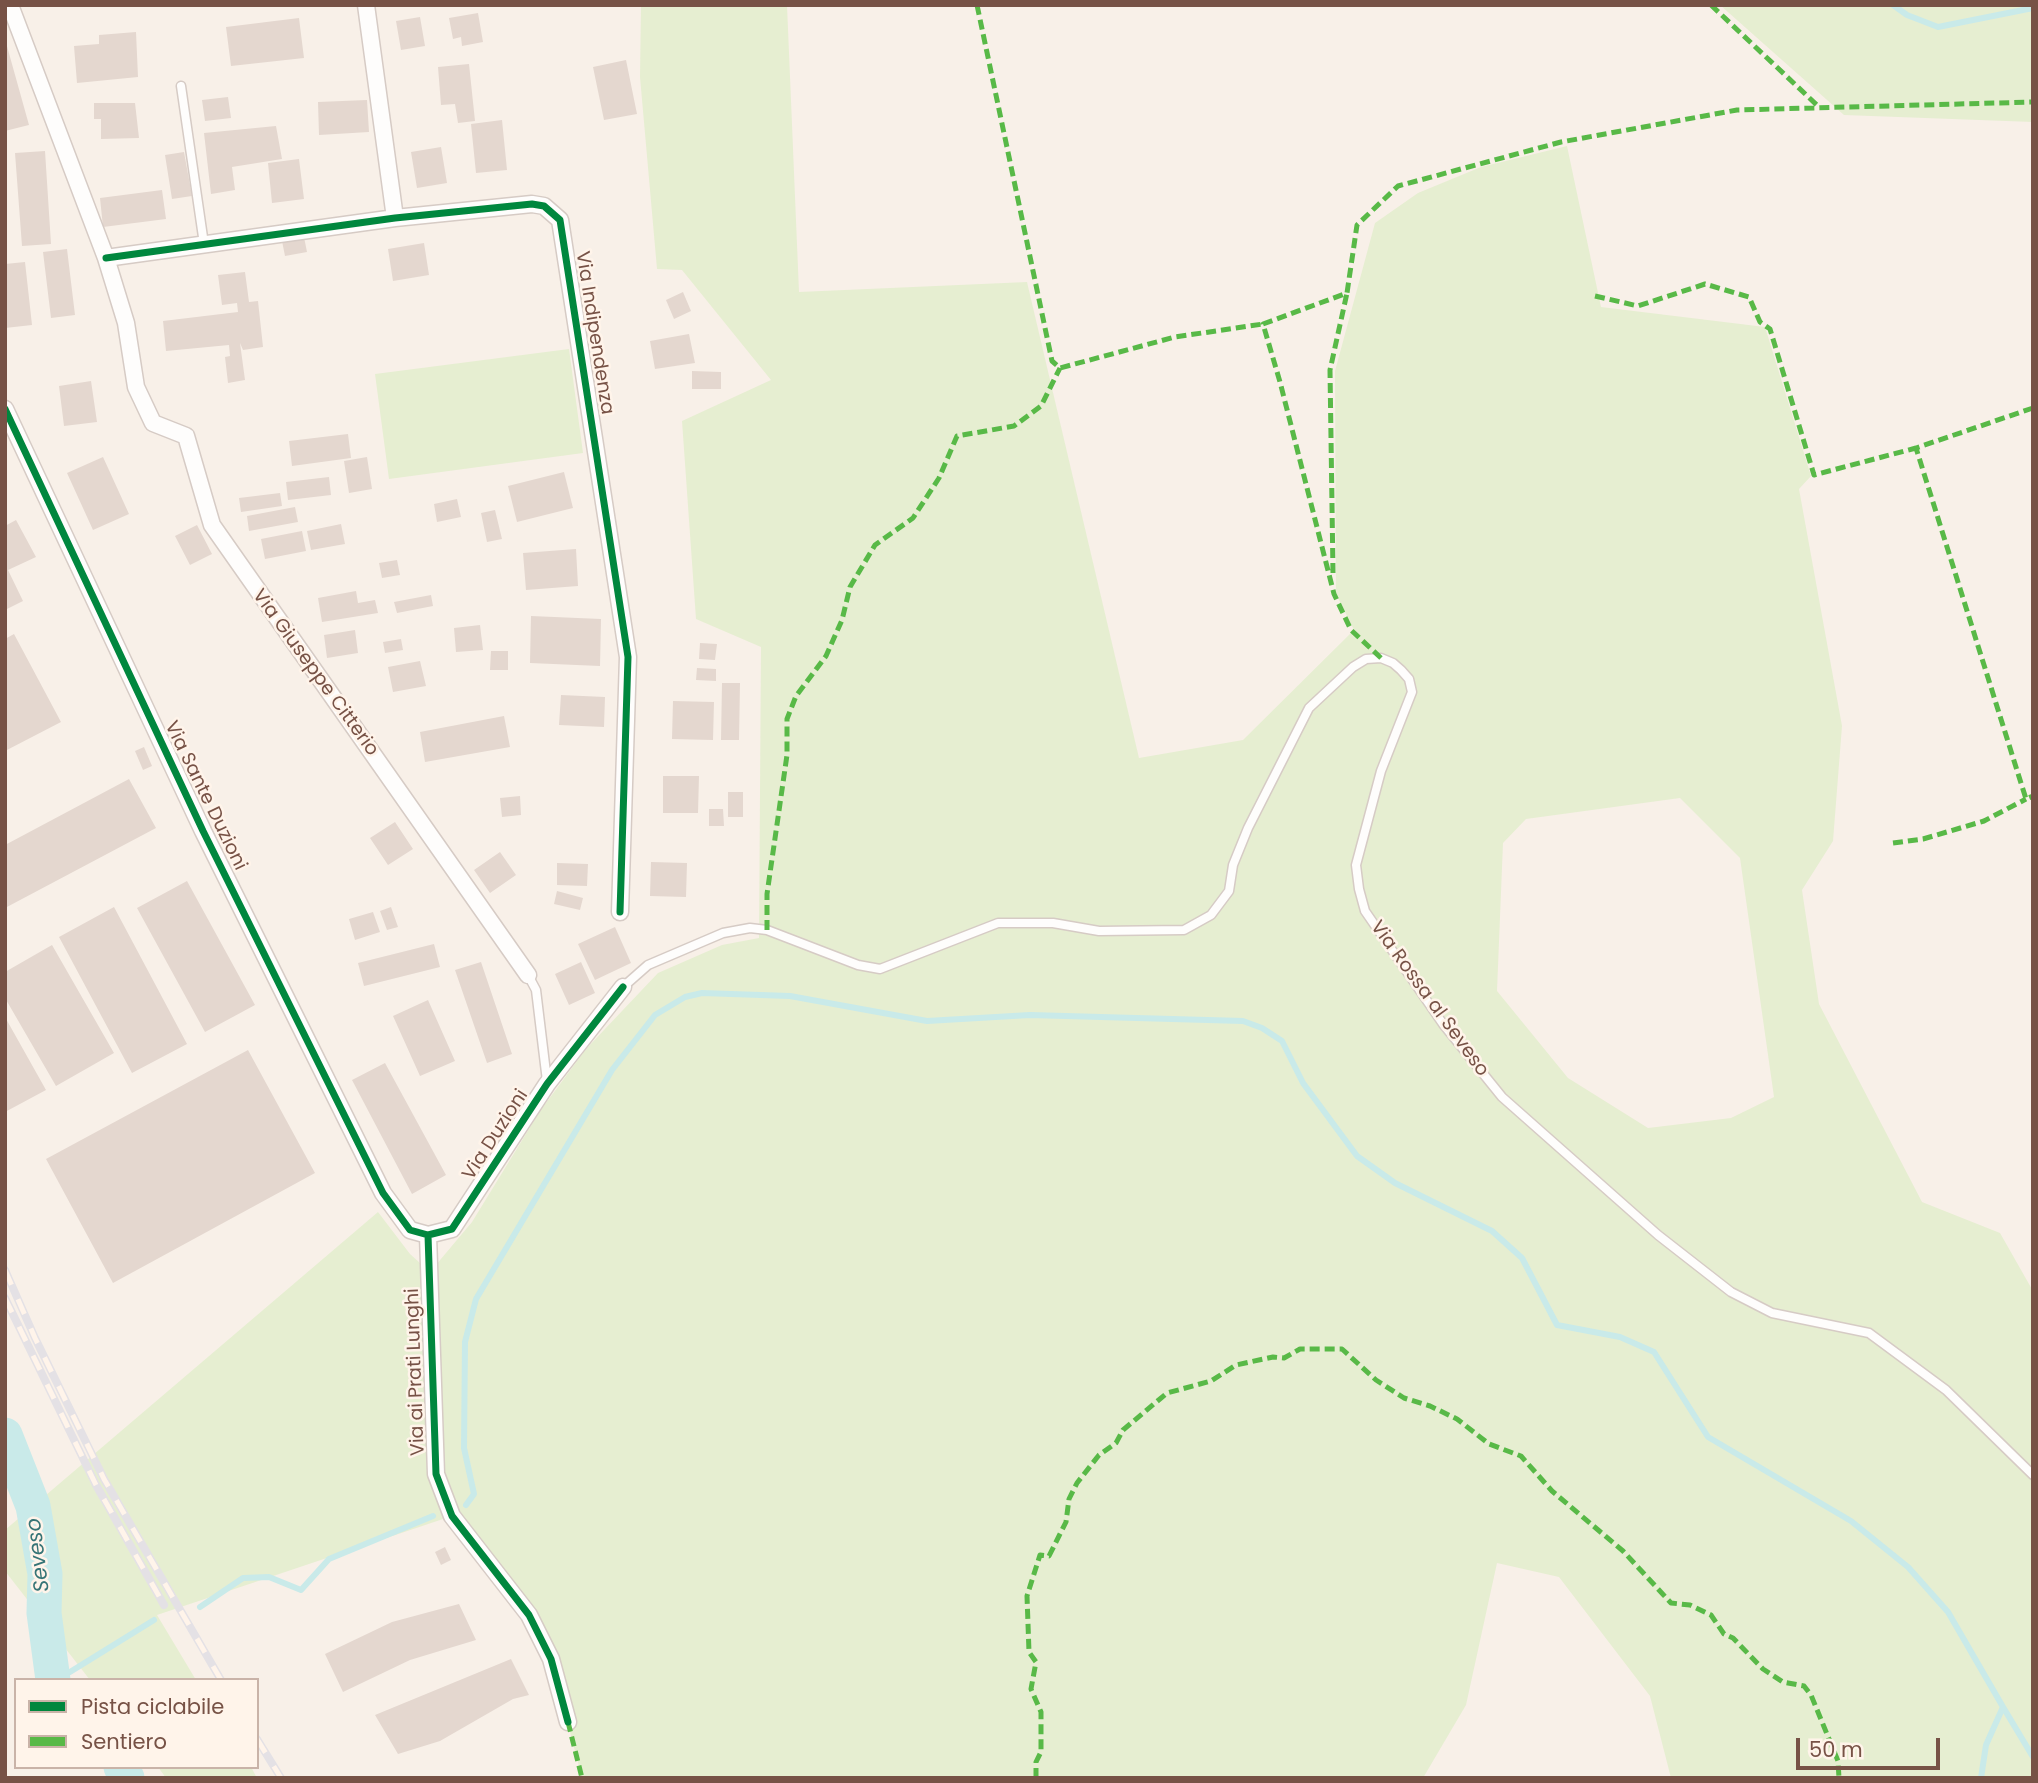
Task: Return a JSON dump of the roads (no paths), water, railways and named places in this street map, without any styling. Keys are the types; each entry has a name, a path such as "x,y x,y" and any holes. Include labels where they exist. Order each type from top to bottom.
{"street":[{"path":"10,5 106,258"},
{"path":"366,5 395,218"},
{"name":"Via Indipendenza","path":"106,258 395,218 532,204 544,206 560,220 628,657 620,912"},
{"name":"Via Giuseppe Citterio","path":"106,258 126,323 136,387 152,423 186,436 212,526 528,975"},
{"name":"Via Sante Duzioni","path":"5,409 203,831 383,1193 410,1230 428,1236"},
{"name":"Via Duzioni","path":"428,1236 452,1228 462,1217 547,1084 623,988"},
{"name":"Via ai Prati Lunghi","path":"428,1236 436,1474 452,1516 529,1615 551,1659 568,1722"}],"lane":[{"path":"181,86 204,244"},
{"name":"Via Rossa al Seveso","path":"623,988 648,965 723,933 750,928 767,930 858,965 880,970 998,923 1053,923 1099,931 1184,930 1211,915 1228,891 1233,865 1248,828 1309,708 1353,667 1366,659 1381,658 1401,670 1409,679 1412,692 1378,784 1356,865 1359,889 1365,911 1443,1024 1502,1097 1648,1226 1731,1292 1772,1313 1869,1334 1946,1390 2033,1475"},
{"name":"Via Giuseppe Citterio","path":"528,975 536,990 547,1084"}],"waterway":[{"path":"1893,5 1907,15 1938,27 2033,8"},
{"path":"466,1505 474,1494 464,1448 465,1342 476,1299 612,1070 655,1015 685,997 702,993 790,996 927,1021 1030,1015 1243,1021 1262,1028 1282,1041 1303,1083 1357,1156 1395,1183 1492,1231 1522,1258 1557,1325 1620,1337 1654,1352 1708,1437 1851,1521 1908,1567 1948,1612 2003,1707"},
{"name":"Seveso","path":"5,1435 33,1506 45,1574 44,1613 53,1678"},
{"path":"200,1607 243,1578 269,1577 301,1590 329,1559 433,1516"},
{"path":"60,1678 154,1620"},
{"path":"1981,1778 1986,1745 2003,1707 2033,1757"},
{"name":"Seveso","path":"122,1769 127,1778"}],"railway":[{"path":"5,1270 104,1479 220,1678"},
{"path":"5,1298 96,1485 164,1605"},
{"path":"259,1742 281,1778"}]}
